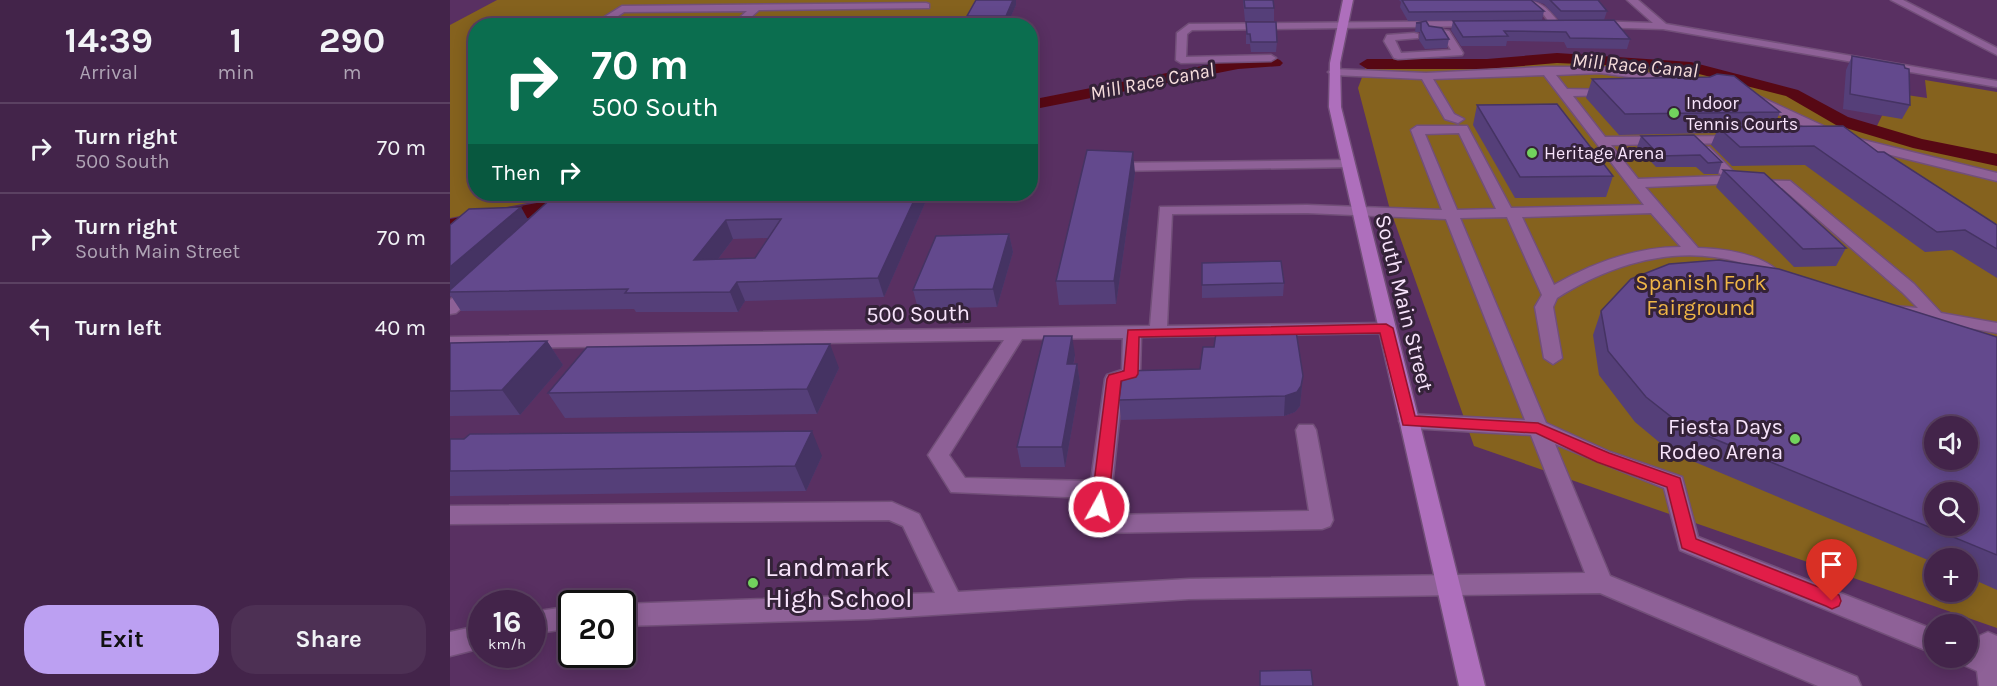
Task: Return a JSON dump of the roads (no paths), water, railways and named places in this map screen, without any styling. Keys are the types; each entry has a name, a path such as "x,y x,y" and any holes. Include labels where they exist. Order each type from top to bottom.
{"main road":[{"name":"South Main Street","path":"1348,0 1334,72 1335,108 1472,686"}],"street":[{"path":"1528,0 1561,24 1544,24"},
{"path":"1632,0 1663,26"},
{"path":"1896,0 1997,52"},
{"path":"608,18 622,9 926,6"},
{"path":"744,18 756,8"},
{"path":"1271,58 1181,60 1182,33 1189,27 1430,28 1484,24"},
{"path":"1587,24 1663,26 1997,84"},
{"path":"1430,28 1445,33 1458,53 1398,56 1389,41 1391,37 1413,36 1430,28"},
{"path":"1334,72 1426,76 1504,75 1546,70 1600,70 1680,78 1709,89 1659,92"},
{"path":"1546,70 1564,93 1577,118 1602,141 1655,209 1694,253"},
{"path":"1426,76 1449,116 1463,122 1550,295"},
{"path":"1564,93 1623,92"},
{"path":"1740,93 1839,138 1997,177"},
{"path":"1463,122 1417,129 1601,583"},
{"path":"1806,138 1839,138"},
{"path":"1602,141 1750,139"},
{"path":"1695,140 1734,180"},
{"path":"1114,167 1347,164"},
{"path":"1634,183 1734,180 1744,184 1785,183 1908,288 1935,316"},
{"path":"1158,332 1165,210 1453,214 1655,209"},
{"path":"1553,358 1544,308 1550,295 1566,285 1634,257 1694,253 1744,259 1798,289"},
{"path":"450,309 483,279"},
{"path":"1881,307 1997,328"},
{"name":"500 South","path":"450,343 1386,328"},
{"path":"1132,333 1131,374 1114,379 1097,524 1322,520 1306,430"},
{"path":"1017,334 938,455 959,486 1101,490"},
{"path":"1409,421 1538,428 1603,458 1674,483 1688,543 1924,638"},
{"path":"450,515 892,511 911,520 951,602"},
{"path":"636,614 951,602 1189,589 1601,583 1848,686"},
{"path":"450,644 468,640"}],"waterway":[{"name":"Mill Race Canal","path":"1367,64 1487,64 1557,58 1648,62 1691,67 1792,93 1842,121 1919,144 1997,160"},
{"name":"Mill Race Canal","path":"1038,103 1238,64 1275,63"},
{"name":"Mill Race Canal","path":"450,225 580,201"}],"place":[{"name":"Indoor Tennis Courts","path":"1674,113"},
{"name":"Heritage Arena","path":"1532,153"},
{"name":"Fiesta Days Rodeo Arena","path":"1795,439"},
{"name":"Landmark High School","path":"753,583"}],"park label":[{"name":"Spanish Fork Fairground","path":"1701,294"}]}
